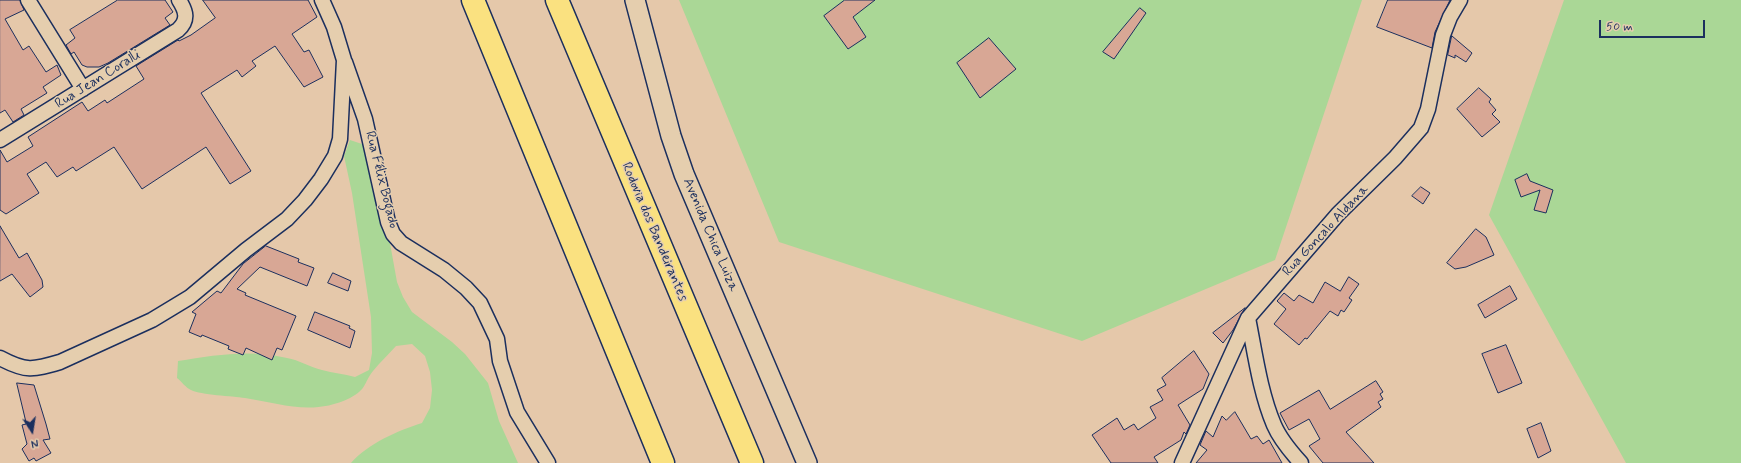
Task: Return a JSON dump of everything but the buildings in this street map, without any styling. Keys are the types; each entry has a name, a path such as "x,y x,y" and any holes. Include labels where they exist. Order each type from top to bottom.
{"highway":[{"path":"473,0 663,463"},
{"name":"Rodovia dos Bandeirantes","path":"557,0 752,463"}],"main road":[{"name":"Avenida Chica Luiza","path":"635,0 671,136 684,174 807,463"}],"street":[{"path":"28,0 83,89"},
{"name":"Rua Félix Bogado","path":"322,0 334,27 365,119 388,222 393,234 401,243 449,275 480,303 497,339 500,361 517,412 548,463"},
{"name":"Rua Goncalo Aldana","path":"1182,463 1248,318 1338,214 1395,158 1421,128 1428,109 1444,35 1450,17 1460,0"},
{"name":"Rua Jean Coralli","path":"0,140 174,33 185,22 182,6"},
{"path":"0,358 24,369 46,367 68,359 152,320 190,297 246,250 287,219 305,200 335,156 340,139 341,82 344,60"},
{"path":"1248,318 1262,389 1275,426 1289,449 1301,463"}],"green space":[{"path":"679,0 1362,0 1275,260 1082,341 779,242"},
{"path":"1564,0 1741,0 1741,463 1626,463 1489,215"},
{"path":"350,140 365,145 384,210 397,282 403,297 412,312 452,342 465,354 488,383 499,421 518,463 351,463 366,449 384,438 422,423 430,408 432,390 430,372 425,356 412,344 396,346 376,368 362,389 355,395 336,403 323,406 298,407 196,392 189,389 177,378 178,361 246,353 273,355 291,359 322,370 355,377 369,370 372,353 371,317 352,193 344,156"}]}
